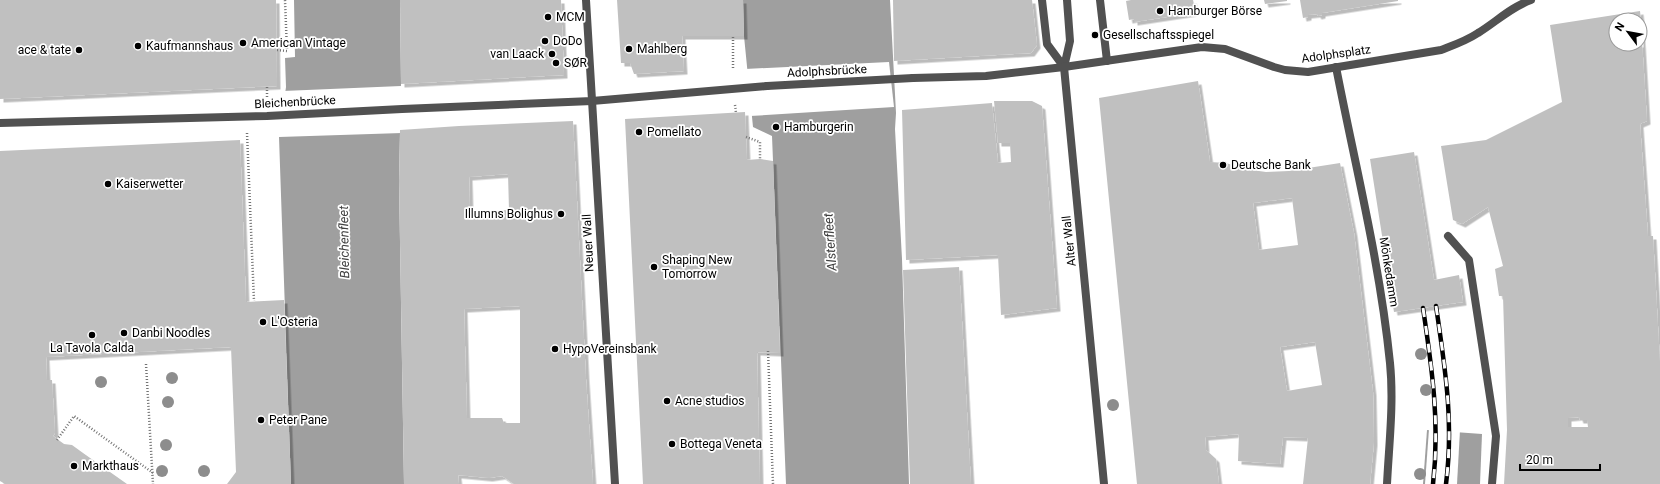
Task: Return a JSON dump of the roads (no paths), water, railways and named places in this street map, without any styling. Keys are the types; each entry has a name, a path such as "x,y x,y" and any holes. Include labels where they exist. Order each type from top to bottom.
{"street":[{"name":"Neuer Wall","path":"586,0 615,484"},
{"path":"1042,0 1047,44 1064,67"},
{"path":"1064,67 1070,41 1067,0"},
{"path":"1100,0 1107,61"},
{"name":"Adolphsplatz","path":"1064,67 1202,47 1225,50 1285,70 1308,72 1429,52 1451,46 1471,38 1508,12 1531,0"},
{"name":"Adolphsbrücke","path":"592,101 734,88 913,78 986,76 1064,67"},
{"name":"Alter Wall","path":"1064,67 1104,484"},
{"name":"Mönkedamm","path":"1336,67 1368,225 1390,364 1392,404 1387,484"},
{"name":"Bleichenbrücke","path":"0,123 278,115 592,101"},
{"path":"1448,236 1469,260 1496,436 1492,484"}],"water":[{"name":"Bleichenfleet","path":"294,0 400,0 401,84 399,181 404,484 291,484 279,137 286,87 285,58 295,57"},
{"name":"Alsterfleet","path":"743,0 890,0 902,259 909,484 786,484 772,136 753,127 744,36"},
{"path":"1427,430 1482,434 1480,484 1423,484"}],"railway":[{"path":"1436,306 1449,416 1446,484"},
{"path":"1423,308 1434,396 1436,439 1433,484"}],"place":[{"name":"Hamburger Börse","path":"1160,11"},
{"name":"MCM","path":"548,17"},
{"name":"Gesellschaftsspiegel","path":"1095,35"},
{"name":"DoDo","path":"545,41"},
{"name":"American Vintage","path":"243,43"},
{"name":"Kaufmannshaus","path":"138,46"},
{"name":"Mahlberg","path":"629,49"},
{"name":"ace & tate","path":"79,50"},
{"name":"van Laack","path":"552,54"},
{"name":"SØR","path":"556,63"},
{"name":"Hamburgerin","path":"776,127"},
{"name":"Pomellato","path":"639,132"},
{"name":"Deutsche Bank","path":"1223,165"},
{"name":"Kaiserwetter","path":"108,184"},
{"name":"Illumns Bolighus","path":"561,214"},
{"name":"Shaping New Tomorrow","path":"654,267"},
{"name":"L'Osteria","path":"263,322"},
{"name":"Danbi Noodles","path":"124,333"},
{"name":"La Tavola Calda","path":"92,335"},
{"name":"HypoVereinsbank","path":"555,349"},
{"name":"Acne studios","path":"667,401"},
{"name":"Peter Pane","path":"261,420"},
{"name":"Bottega Veneta","path":"672,444"},
{"name":"Markthaus","path":"74,466"}]}
